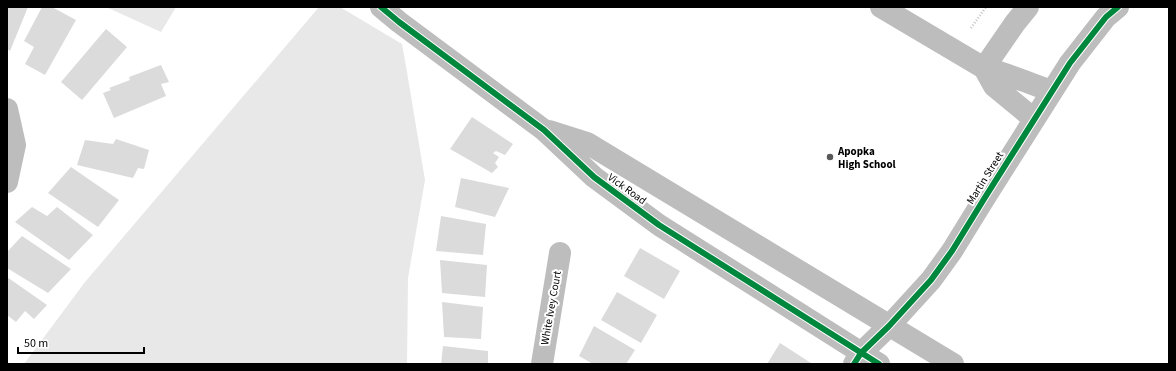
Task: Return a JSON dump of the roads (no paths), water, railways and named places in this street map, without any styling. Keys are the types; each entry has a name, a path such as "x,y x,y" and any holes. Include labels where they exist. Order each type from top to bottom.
{"street":[{"name":"Vick Road","path":"381,7 544,130 594,177 659,225 869,361"},
{"path":"881,7 984,68 1002,72 1016,79 1052,91"},
{"path":"984,68 1028,7"},
{"name":"Martin Street","path":"869,361 889,326 931,280 952,251 1070,62 1106,17 1118,7"},
{"path":"984,68 994,86 1034,119"},
{"path":"7,110 15,144 7,182"},
{"name":"Vick Road","path":"544,130 587,143 953,364"},
{"name":"White Ivey Court","path":"542,364 560,253"}],"place":[{"name":"Apopka High School","path":"830,157"}]}
